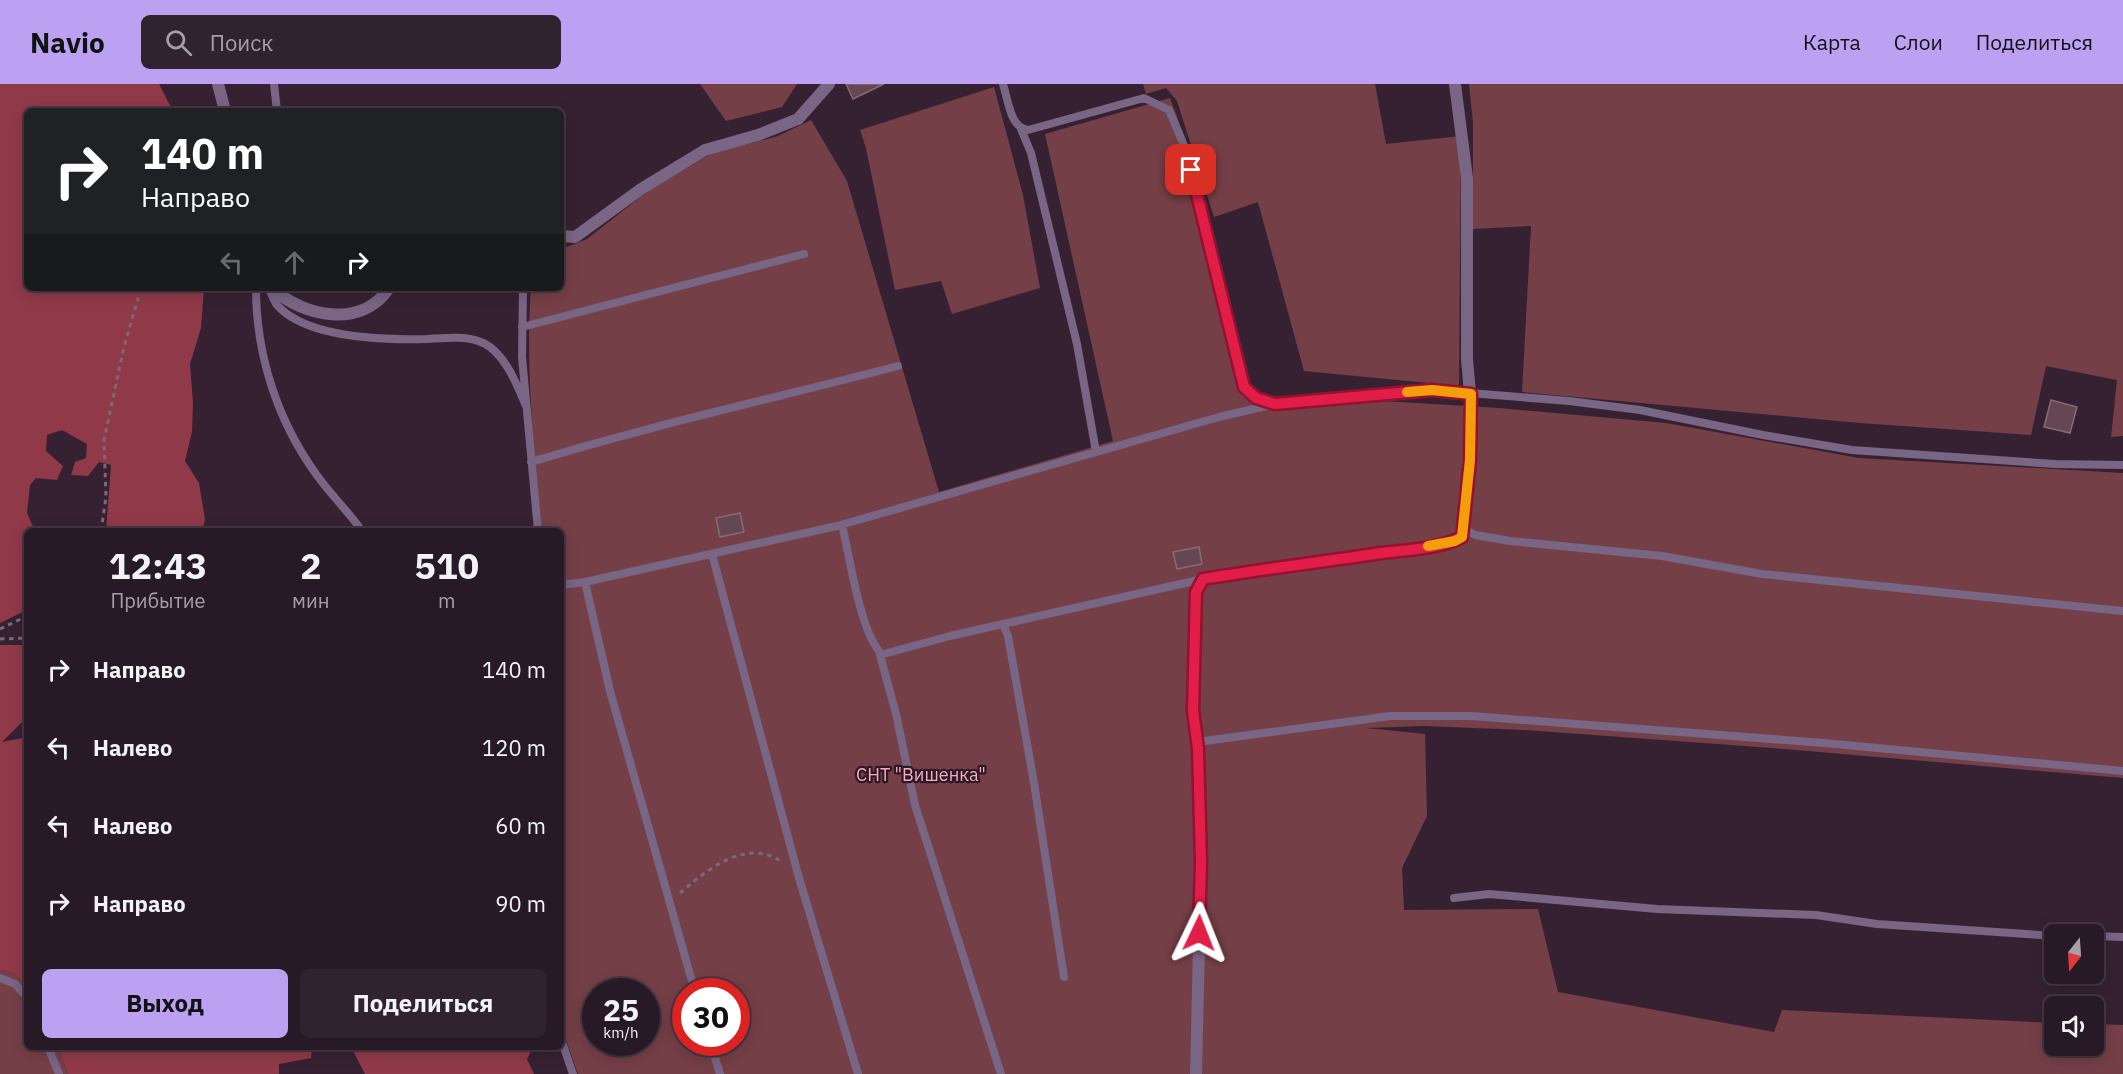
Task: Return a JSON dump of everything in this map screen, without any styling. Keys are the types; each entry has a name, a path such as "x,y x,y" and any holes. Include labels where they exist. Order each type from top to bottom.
{"street":[{"path":"218,84 224,108"},
{"path":"564,236 575,237 641,189 705,150 758,135 798,119 829,84"},
{"path":"1196,1074 1201,862 1197,742 1193,710 1196,592 1203,579 1275,566 1444,543 1462,537 1470,460 1471,394 1467,359 1467,178 1455,84"},
{"path":"274,291 284,300 322,314 346,313 372,306 387,291"}],"lane":[{"path":"274,84 277,108"},
{"path":"1003,84 1016,125 1021,129 1031,153 1077,344 1096,452"},
{"path":"1021,129 1028,130 1144,98 1169,110 1186,150 1244,387 1256,398 1275,404"},
{"path":"564,240 575,237"},
{"path":"522,327 804,254"},
{"path":"256,291 260,344 275,397 290,433 315,473 360,528"},
{"path":"271,291 277,304 292,316 319,329 376,338 462,338 489,346 512,376 526,406"},
{"path":"524,291 522,357 538,528"},
{"path":"531,462 665,423 771,399 898,366"},
{"path":"564,585 585,582 842,525 1096,452 1275,404 1432,390 1640,410 1852,450 2055,464 2123,465"},
{"path":"842,525 864,619 880,656 896,714 915,805 1001,1074"},
{"path":"1464,529 1475,535 1662,556 1762,574 2123,611"},
{"path":"712,554 799,878 858,1074"},
{"path":"880,656 950,636 1203,579"},
{"path":"585,582 610,691 690,978"},
{"path":"1003,624 1008,636 1030,760 1064,977"},
{"path":"1197,742 1390,716 1471,716 1824,743 2123,771"},
{"path":"1454,898 1490,894 1657,909 1816,915 1877,924 2044,935"},
{"path":"2104,936 2123,937"},
{"path":"0,978 15,984 24,994"},
{"path":"564,1048 573,1074"},
{"path":"49,1050 59,1074"},
{"path":"714,1056 720,1074"}],"path":[{"path":"101,528 106,497 104,440 124,347 140,291"},
{"path":"0,629 24,617"},
{"path":"0,639 24,638"},
{"path":"669,902 725,859 754,853 780,860 799,878"}],"green space":[{"path":"700,84 797,84 782,107 726,121"},
{"path":"1143,84 1375,84 1386,144 1461,136 1459,386 1304,371 1258,202 1214,217 1177,101 1166,88 1146,94"},
{"path":"1469,84 2123,84 2123,436 2111,437 2117,380 2046,366 2031,435 1860,423 1522,392 1531,226 1473,229 1473,123"},
{"path":"994,87 1023,195 1040,288 952,314 941,281 895,290 866,148 860,130"},
{"name":"СНТ \"Вишенка\"","path":"1170,98 1195,165 1248,383 1259,394 1286,408 1367,400 1499,408 1666,423 1859,458 2123,473 2123,778 1772,748 1525,730 1424,726 1366,728 1425,734 1427,816 1402,868 1404,910 1538,909 1558,992 1774,1032 1782,1010 2044,1022 2044,1056 2104,1056 2104,1024 2123,1025 2123,1074 578,1074 564,1034 564,528 542,528 530,379 531,291 564,291 564,248 587,239 648,191 709,155 778,136 811,120 847,181 939,492 1113,441 1045,134"},
{"path":"0,970 14,974 24,984 24,1050 58,1050 68,1074 0,1074"}],"shaded area":[{"path":"0,84 159,84 171,108 24,108 24,291 204,291 201,328 190,364 193,403 192,432 185,461 199,483 205,520 203,528 106,528 111,465 99,462 88,476 71,475 75,462 86,458 87,444 62,430 47,435 46,451 63,466 57,480 36,478 30,485 27,513 34,528 24,528 24,611 0,623"},
{"path":"0,645 24,645 24,720 2,742 24,738 24,984 14,974 0,970"},
{"path":"58,1050 312,1050 311,1058 279,1064 279,1074 68,1074"},
{"path":"353,1050 532,1050 527,1059 534,1074 365,1074"}],"building":[{"path":"846,84 884,84 853,99"},
{"path":"2051,400 2077,407 2070,433 2044,427"},
{"path":"740,513 744,532 720,537 716,518"},
{"path":"1199,547 1202,564 1177,569 1173,552"}],"slow traffic":[{"path":"1407,392 1432,390 1471,394 1470,460 1462,537 1455,541 1428,546"}],"route":[{"path":"1191,170 1244,387 1256,398 1275,404 1432,390 1471,394 1472,416 1462,537 1455,541 1423,548 1275,566 1203,579 1196,592 1193,710 1198,749 1201,862 1199,933"}]}
